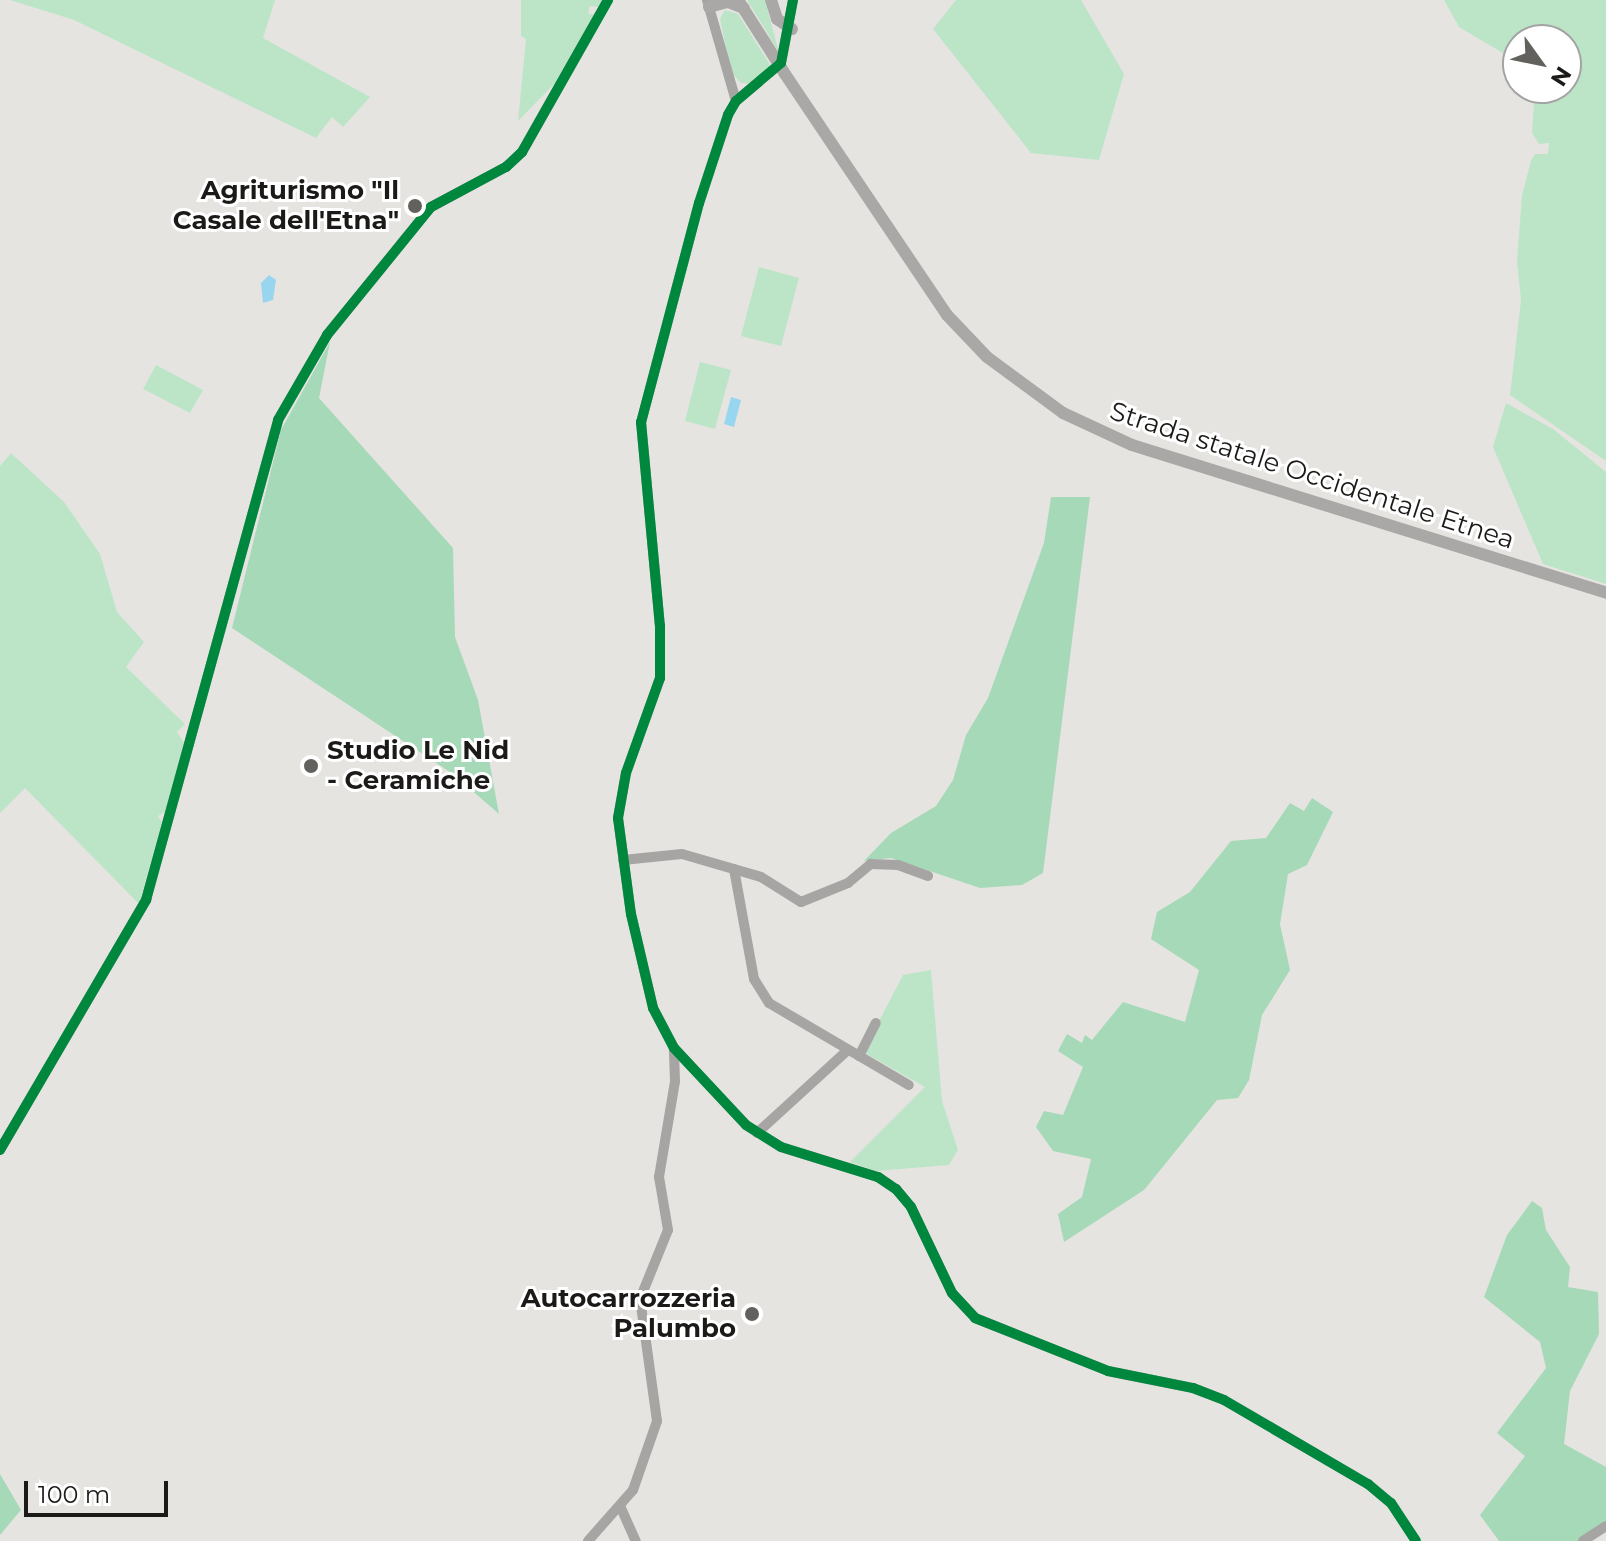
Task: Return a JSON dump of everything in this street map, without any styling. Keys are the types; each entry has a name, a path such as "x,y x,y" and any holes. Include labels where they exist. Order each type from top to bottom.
{"main road":[{"path":"771,0 777,19 792,29"},
{"path":"708,4 741,4"},
{"name":"Strada statale Occidentale Etnea","path":"741,4 947,315 987,357 1063,413 1132,445 1606,593"}],"street":[{"path":"0,1150 146,900 233,597 273,433 285,406 327,335 431,207 506,167 522,152 608,0"},
{"path":"793,0 792,29 777,71 736,101 699,203 641,422 660,626 660,678 619,801 623,860 647,987 674,1048 757,1133 798,1153 878,1177 896,1189 911,1207 952,1293 986,1326 1108,1371 1193,1388 1224,1400 1368,1484 1391,1503 1416,1541"},
{"path":"708,4 736,101"},
{"path":"623,860 682,854 761,877 801,902 848,883 865,866 898,865 928,876"},
{"path":"734,869 757,987 778,1010 909,1085"},
{"path":"859,1056 876,1023"},
{"path":"588,1541 621,1508 640,1477 658,1411 640,1299 668,1230 659,1177 675,1081 674,1048"},
{"path":"757,1133 848,1050"},
{"path":"621,1508 636,1541"},
{"path":"1583,1541 1606,1526"}],"green space":[{"path":"10,0 275,0 263,38 370,97 343,127 332,117 316,138 74,20"},
{"path":"521,0 603,0 599,7 590,6 588,13 594,15 558,80 518,121 526,39 521,36"},
{"path":"747,0 765,0 779,53 765,29"},
{"path":"956,0 1081,0 1124,74 1099,160 1031,153 933,29"},
{"path":"1444,0 1606,0 1606,461 1510,395 1521,300 1517,261 1522,195 1531,161 1535,154 1548,154 1549,143 1539,144 1532,133 1534,104 1582,104 1582,24 1502,24 1502,53 1459,27"},
{"path":"725,10 738,14 772,68 752,84 741,83 731,72 720,19"},
{"path":"759,267 799,278 781,346 741,336"},
{"path":"330,342 319,398 453,548 455,637 478,700 499,814 453,774 232,628 281,430"},
{"path":"700,362 731,370 715,429 685,421"},
{"path":"156,365 203,390 190,413 143,389"},
{"path":"1506,403 1553,429 1606,472 1606,584 1543,564 1493,447"},
{"path":"11,453 64,502 100,554 117,612 144,642 126,667 185,724 177,732 184,743 166,811 158,816 162,822 139,904 25,788 0,813 0,466"},
{"path":"1051,497 1090,497 1043,873 1022,885 980,888 891,858 864,861 891,833 936,806 953,780 966,735 988,698 1044,543"},
{"path":"1312,798 1333,812 1307,865 1288,874 1280,924 1290,970 1262,1015 1249,1080 1238,1098 1217,1100 1144,1190 1064,1242 1058,1214 1082,1197 1091,1159 1053,1151 1036,1127 1044,1111 1063,1115 1083,1067 1058,1051 1067,1034 1082,1043 1085,1035 1092,1040 1123,1002 1185,1022 1199,970 1151,939 1157,912 1190,892 1231,841 1266,838 1290,803 1304,811"},
{"path":"931,970 942,1101 958,1150 949,1165 876,1171 850,1162 925,1087 863,1052 903,975"},
{"path":"1532,1201 1542,1208 1546,1230 1570,1267 1568,1287 1598,1292 1599,1334 1570,1391 1564,1444 1606,1467 1606,1522 1579,1541 1499,1541 1480,1515 1525,1456 1497,1433 1546,1368 1540,1342 1484,1297 1507,1235"},
{"path":"0,1474 21,1510 0,1535"}],"water":[{"path":"269,275 276,280 273,300 263,303 261,283"},
{"path":"731,397 741,400 734,427 724,424"}],"cycle path":[{"path":"0,1150 146,900 278,420 327,335 431,207 506,167 522,152 608,0"},
{"path":"793,0 781,63 736,101 728,115 699,203 641,422 660,626 660,678 626,773 618,818 631,914 653,1008 674,1048 746,1125 781,1147 878,1177 896,1189 911,1207 952,1293 975,1318 1108,1371 1193,1388 1224,1400 1368,1484 1391,1503 1416,1541"}],"place":[{"name":"Agriturismo \"Il Casale dell'Etna\"","path":"415,206"},
{"name":"Studio Le Nid - Ceramiche","path":"311,766"},
{"name":"Autocarrozzeria Palumbo","path":"752,1314"}]}
